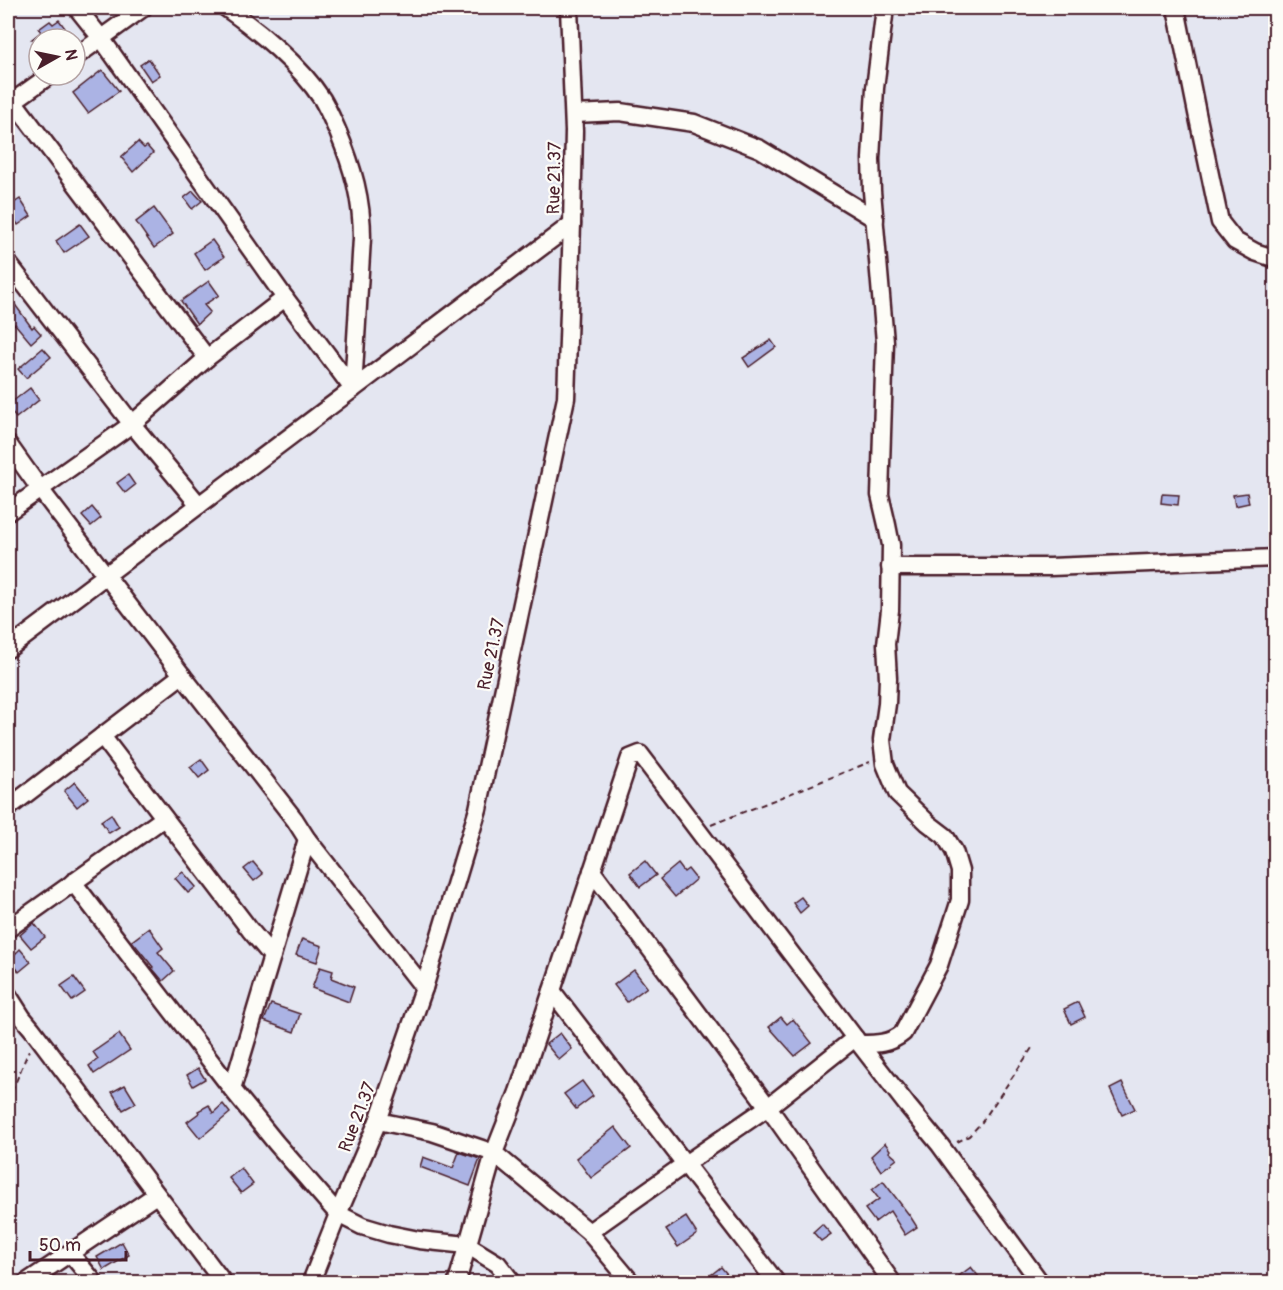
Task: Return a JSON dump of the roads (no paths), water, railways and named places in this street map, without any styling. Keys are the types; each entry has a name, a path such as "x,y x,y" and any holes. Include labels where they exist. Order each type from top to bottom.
{"street":[{"path":"77,8 101,38 285,298 353,389"},
{"path":"87,48 143,8"},
{"path":"226,8 245,21 292,62 322,99 344,147 353,174 362,214 362,238 353,389"},
{"name":"Rue 21.37","path":"311,1282 378,1120 424,988 478,809 566,398 574,114 569,8"},
{"path":"589,1233 858,1041 888,1042 903,1033 939,965 960,900 960,871 954,851 945,836 928,824 897,793 885,764 882,740 887,704 886,644 890,610 891,545 880,495 885,342 871,159 875,88 885,8"},
{"path":"1176,8 1220,222 1235,241 1255,252 1275,259"},
{"path":"30,87 9,100 207,358"},
{"path":"574,114 620,112 694,123 760,149 875,219"},
{"path":"8,649 572,224"},
{"path":"8,263 132,424 199,505"},
{"path":"8,512 132,424 207,358 285,298"},
{"path":"8,444 182,675 424,988"},
{"path":"890,567 1050,567 1275,558"},
{"path":"8,808 182,675"},
{"path":"102,736 272,956"},
{"path":"457,1282 494,1153 518,1092 630,758 640,754 907,1105 940,1145 1040,1282"},
{"path":"8,929 164,818"},
{"path":"232,1089 307,838"},
{"path":"592,871 768,1107 892,1282"},
{"path":"73,882 232,1089 338,1214 362,1226 388,1234 467,1245 498,1264 512,1282"},
{"path":"552,991 776,1282"},
{"path":"8,995 22,1017 223,1282"},
{"path":"378,1120 432,1132 494,1153 589,1233 631,1282"},
{"path":"27,1282 156,1195"},
{"path":"70,1253 94,1282"}]}
